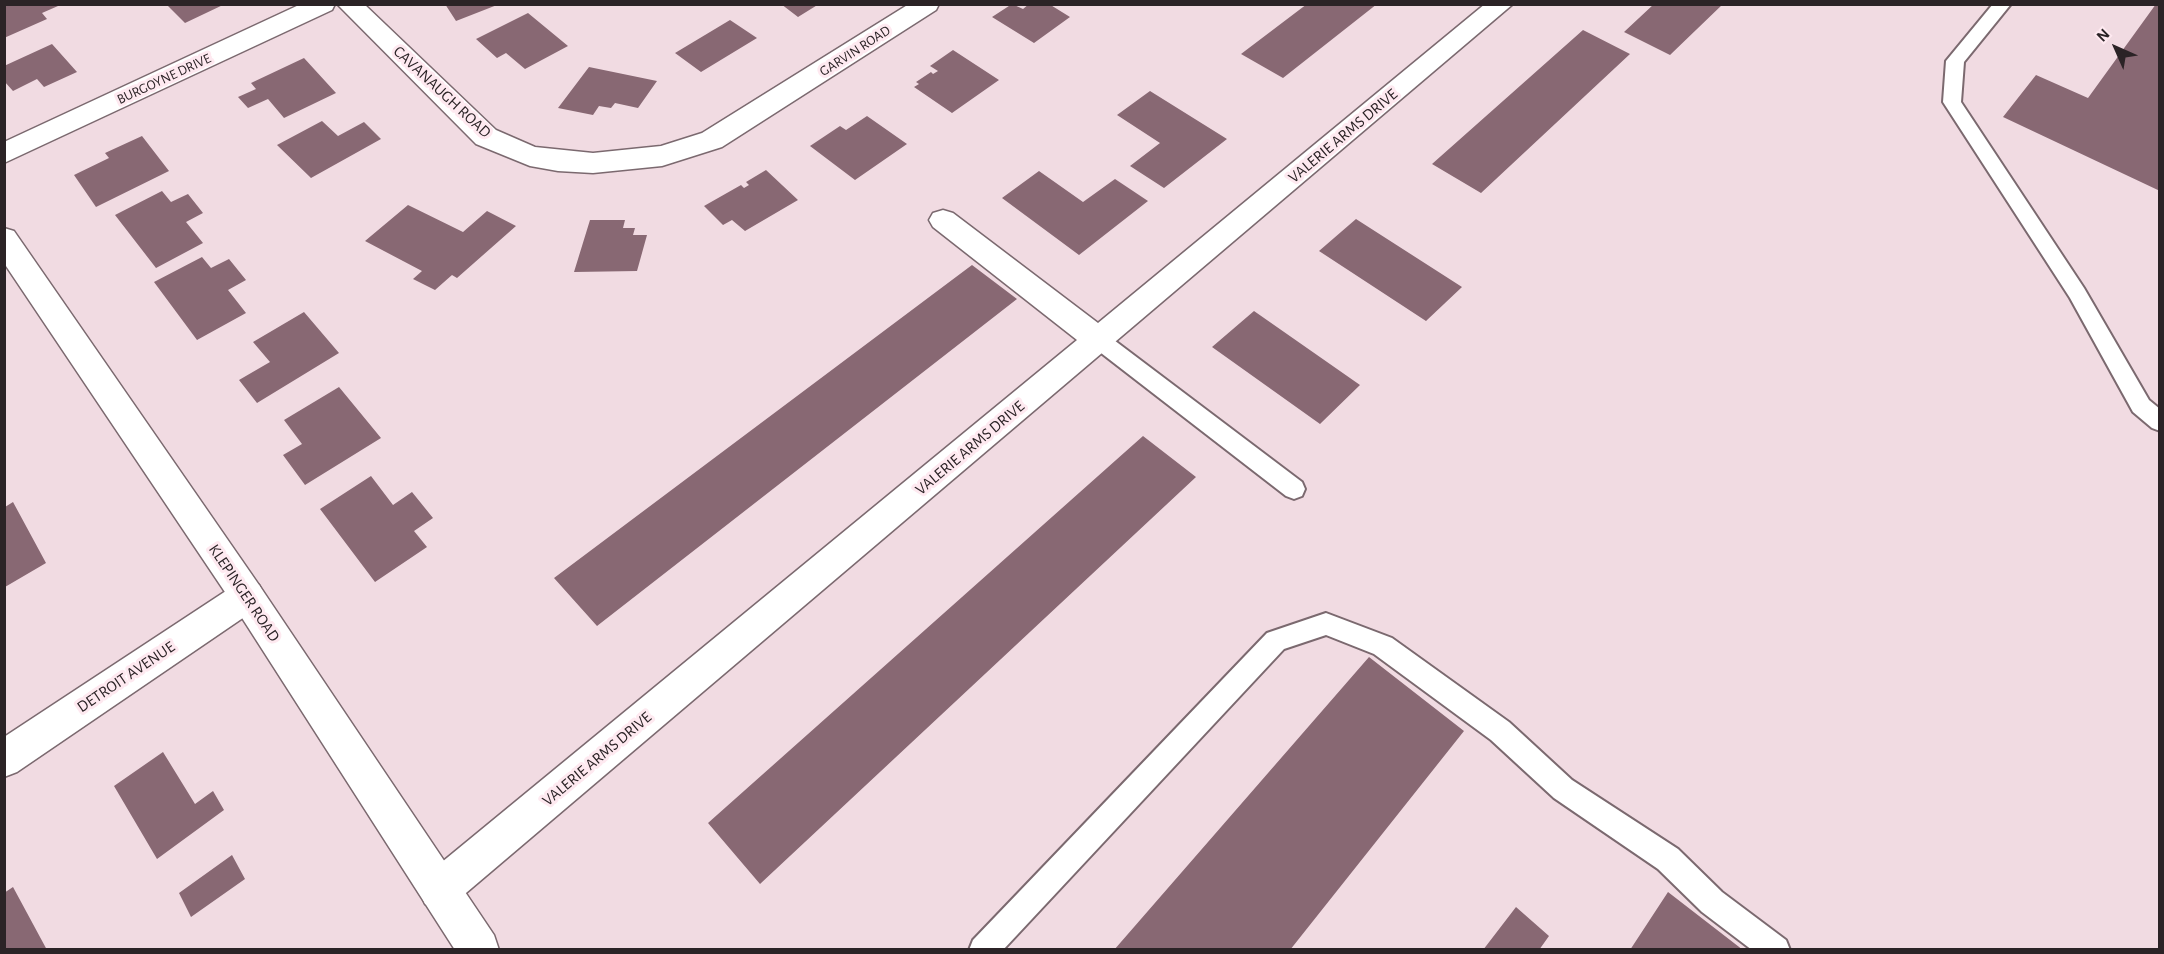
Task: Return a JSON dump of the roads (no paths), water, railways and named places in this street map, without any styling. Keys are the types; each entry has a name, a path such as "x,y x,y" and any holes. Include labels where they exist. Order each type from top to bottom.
{"street":[{"name":"BURGOYNE DRIVE","path":"4,154 323,4"},
{"name":"CAVANAUGH ROAD","path":"349,4 486,136 531,156 593,164 662,156 711,140 782,97"},
{"name":"GARVIN ROAD","path":"782,97 927,4"},
{"name":"VALERIE ARMS DRIVE","path":"439,890 1501,4"},
{"path":"943,220 1099,340"},
{"name":"KLEPINGER ROAD","path":"9,255 247,596 479,950"},
{"name":"DETROIT AVENUE","path":"4,759 247,596"}],"lane":[{"path":"2002,4 1955,61 1952,102 2077,293 2141,406 2160,422"},
{"path":"1099,340 1294,489"},
{"path":"983,950 1276,641 1326,624 1383,646 1500,731 1563,789 1668,859 1712,902 1776,950"}]}
